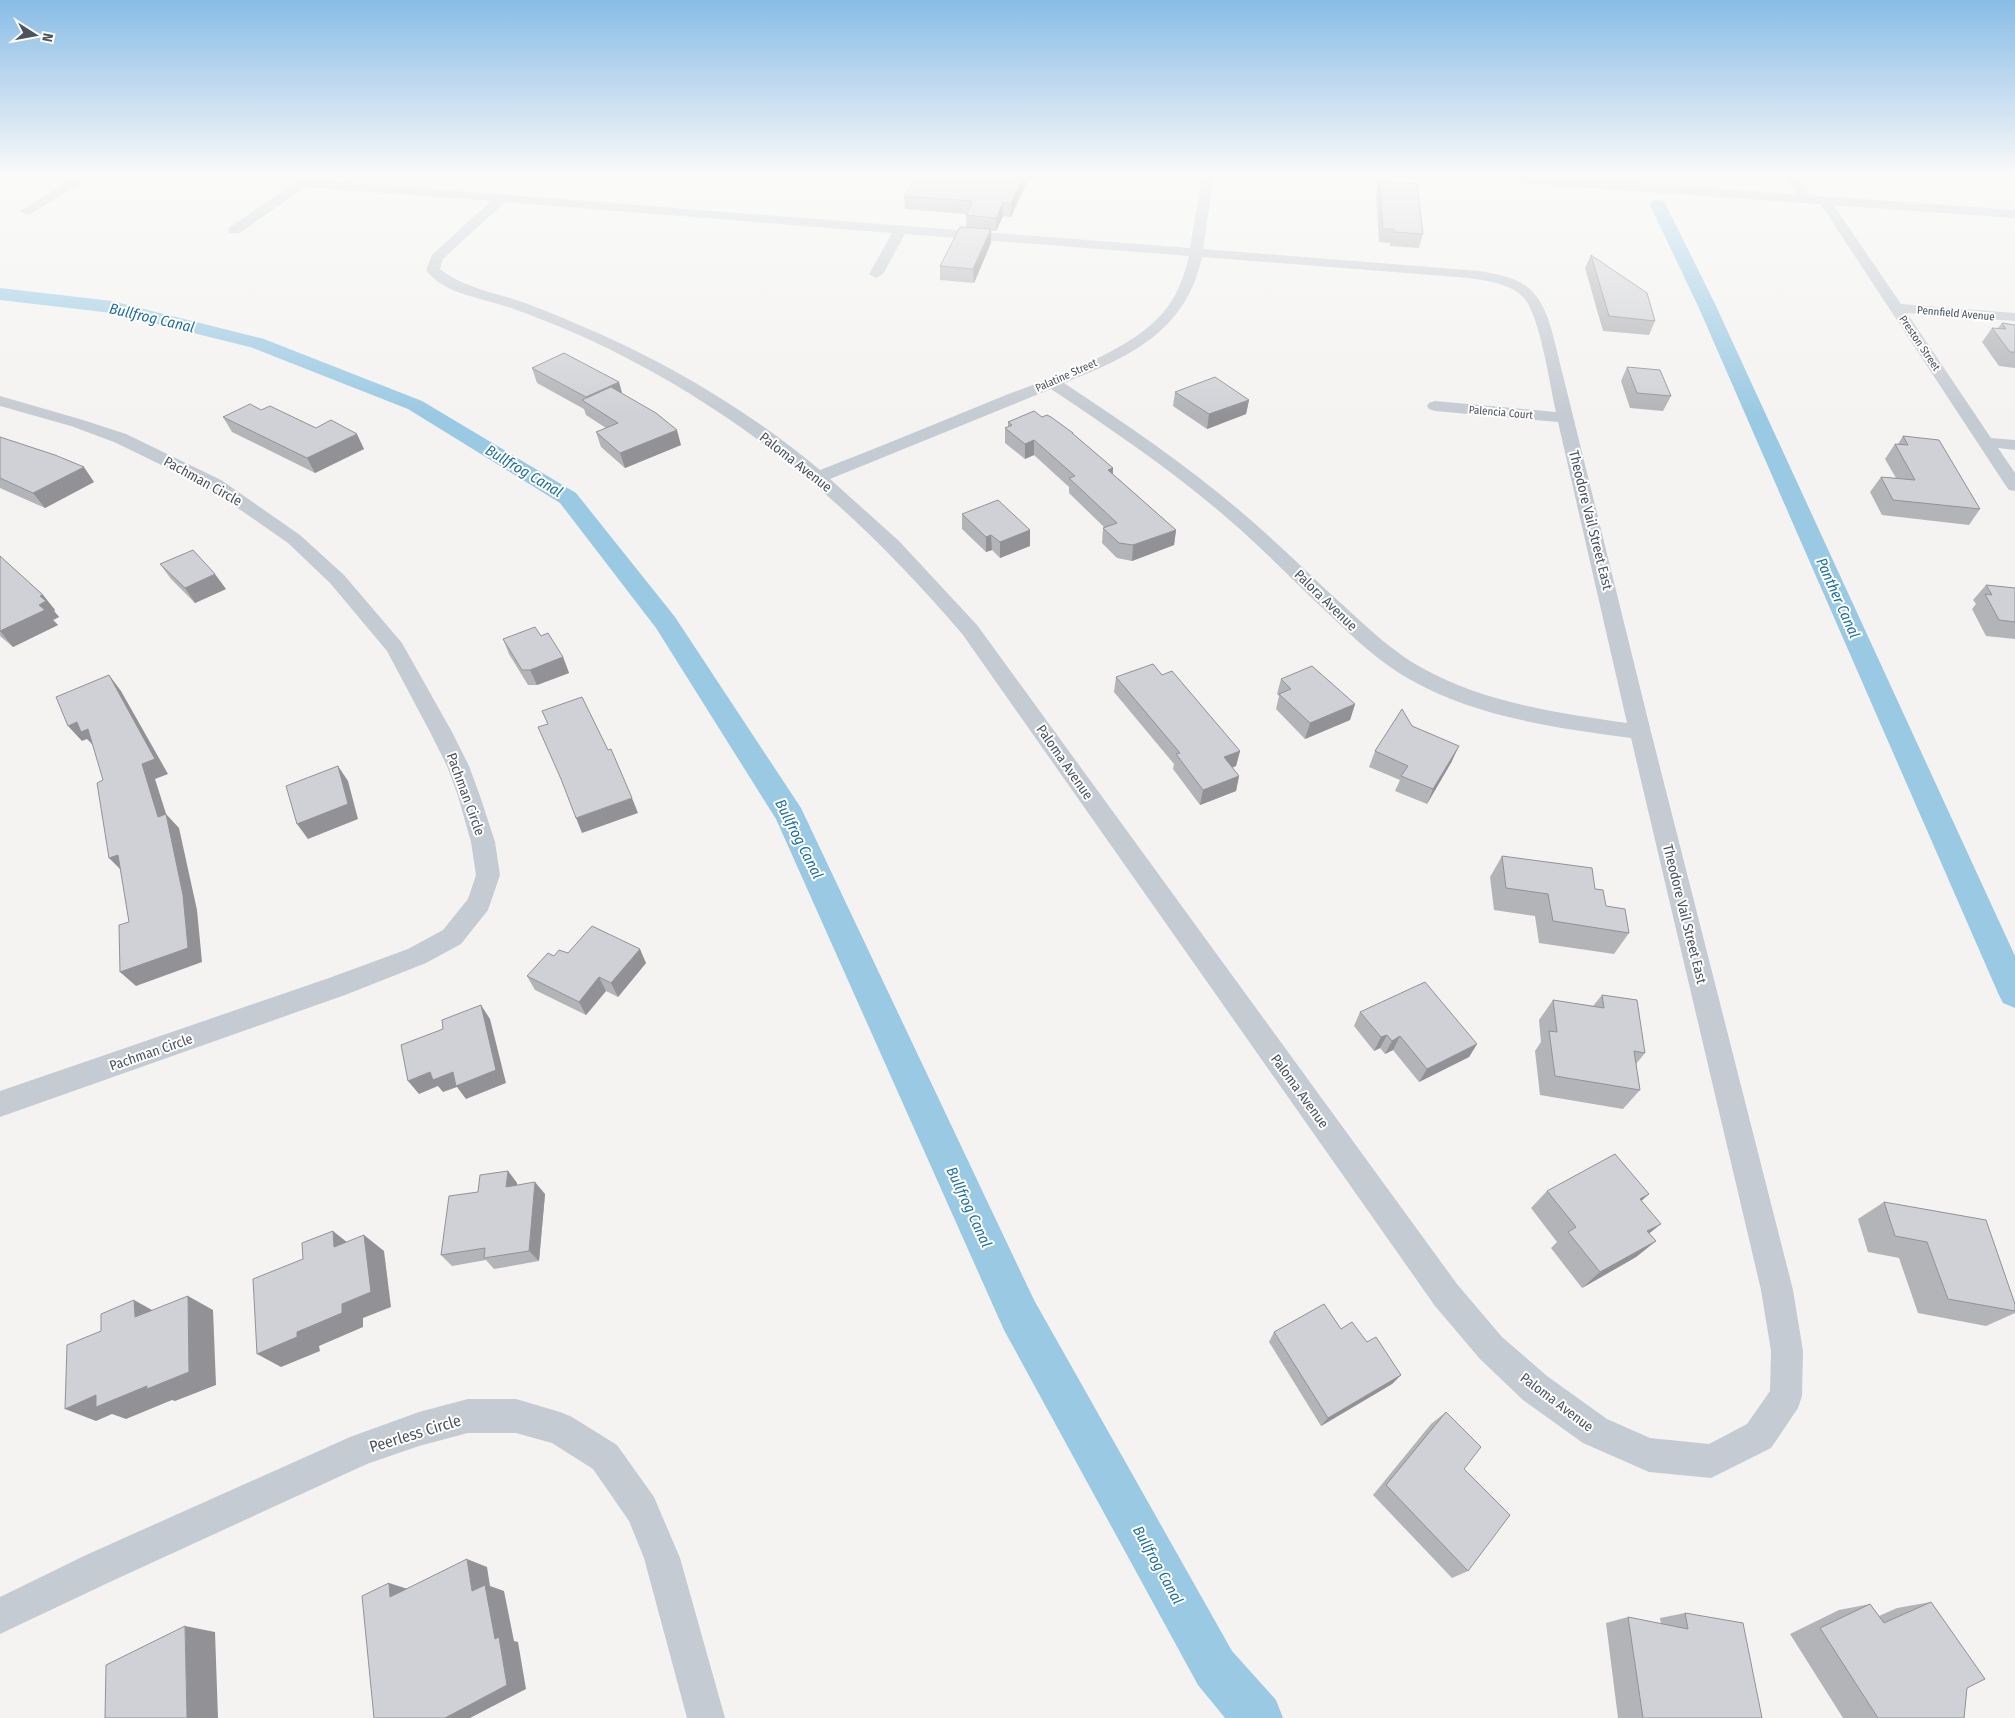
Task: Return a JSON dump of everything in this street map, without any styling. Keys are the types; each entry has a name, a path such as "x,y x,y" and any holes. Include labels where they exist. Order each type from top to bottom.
{"street":[{"name":"Paloma Avenue","path":"440,255 437,258 434,270 448,282 518,306 603,340 670,374 727,409 819,478 897,549 938,592 970,630 1446,1295 1491,1348 1535,1388 1595,1431 1649,1455"},
{"path":"876,274 886,255"},
{"name":"Palatine Street","path":"819,478 1009,399 1053,383 1136,341 1162,322 1175,308 1183,294 1194,261 1194,255"},
{"name":"Theodore Vail Street East","path":"1223,255 1459,273 1489,277 1514,285 1528,294 1540,313 1776,1290 1786,1351 1786,1396 1759,1436 1711,1460 1649,1455"},
{"name":"Preston Street","path":"1861,255 2015,486"},
{"name":"Pennfield Avenue","path":"1896,308 2015,317"},
{"name":"Palora Avenue","path":"1053,383 1142,443 1213,498 1278,554 1363,635 1392,658 1418,675 1481,701 1513,711 1640,732"},
{"name":"Pachman Circle","path":"0,401 77,423 120,438 215,484 294,539 337,579 395,648 441,732 470,796 484,842 488,875 479,903 452,937 417,956 336,987 0,1104"},
{"name":"Palencia Court","path":"1435,406 1566,418"},
{"path":"1986,442 2015,445"},
{"name":"Peerless Circle","path":"0,1616 99,1568 362,1449 419,1429 468,1416 516,1416 560,1429 605,1457 642,1509 662,1558 706,1718"}],"building":[{"path":"946,255 979,255 973,269 940,266"},
{"path":"1591,255 1647,293 1655,321 1609,316"},
{"path":"2002,323 2015,325 2015,352 2010,352 1992,328 2006,329"},
{"path":"564,353 619,382 586,397 532,368"},
{"path":"1627,367 1660,370 1671,396 1637,393"},
{"path":"1215,377 1249,400 1209,414 1175,392"},
{"path":"611,387 656,413 677,430 620,453 596,432 618,423 582,400"},
{"path":"250,404 261,410 270,406 316,428 331,420 357,434 307,458 223,417"},
{"path":"1034,411 1042,417 1047,415 1051,417 1073,433 1113,468 1108,470 1176,530 1133,545 1119,543 1103,528 1117,523 1069,478 1075,476 1034,440 1025,444 1005,428 1012,425 1008,422"},
{"path":"1903,436 1939,440 1980,509 1893,500 1881,477 1915,480 1895,444 1908,445"},
{"path":"0,437 55,455 84,467 33,493 0,478"},
{"path":"998,500 1030,530 1000,542 991,535 986,537 962,514"},
{"path":"193,550 215,574 185,588 160,564"},
{"path":"0,556 43,595 40,596 46,601 39,605 45,610 0,631"},
{"path":"1986,585 2015,588 2015,622 1999,620 1985,594 1992,595"},
{"path":"535,627 541,636 548,633 563,657 530,670 522,670 503,639"},
{"path":"1153,664 1162,675 1172,671 1240,751 1224,757 1239,776 1203,790 1176,754 1180,753 1116,677"},
{"path":"1312,666 1355,704 1310,723 1279,694 1291,689 1281,679"},
{"path":"109,675 155,759 142,764 158,817 166,814 183,895 188,948 120,972 119,925 129,922 118,855 109,858 97,783 103,780 88,729 81,732 77,722 68,726 56,697"},
{"path":"582,697 608,750 611,749 632,798 576,818 538,727 548,724 542,711"},
{"path":"1402,709 1412,726 1459,746 1433,789 1401,776 1408,766 1375,751"},
{"path":"338,766 348,804 297,824 286,786"},
{"path":"1502,856 1592,868 1595,889 1603,890 1606,906 1625,909 1629,933 1553,921 1548,894 1506,888"},
{"path":"592,926 640,949 611,983 599,977 579,1002 527,976 548,953 554,956 559,950 568,953"},
{"path":"1425,982 1477,1044 1427,1069 1400,1036 1392,1041 1387,1035 1381,1037 1360,1012"},
{"path":"1602,995 1637,1000 1645,1053 1634,1051 1640,1090 1555,1076 1549,1031 1557,1032 1553,1000 1604,1008"},
{"path":"481,1005 496,1070 456,1086 453,1072 433,1080 430,1072 408,1081 401,1045 443,1029 442,1020"},
{"path":"1615,1154 1649,1194 1640,1199 1661,1224 1647,1231 1656,1241 1600,1272 1568,1232 1576,1227 1547,1191"},
{"path":"508,1171 506,1187 535,1182 529,1251 484,1258 485,1248 441,1255 449,1196 478,1192 480,1175"},
{"path":"1884,1202 1986,1220 2015,1304 2015,1311 1948,1299 1927,1242 1895,1236"},
{"path":"333,1231 334,1247 364,1235 371,1292 342,1304 342,1313 297,1332 297,1337 257,1354 253,1279 303,1259 302,1243"},
{"path":"188,1296 189,1372 147,1389 147,1386 96,1407 96,1395 65,1409 67,1345 101,1331 101,1314 134,1300 135,1317"},
{"path":"1324,1304 1341,1329 1352,1322 1367,1342 1376,1337 1401,1375 1328,1418 1274,1332"},
{"path":"1446,1412 1481,1447 1464,1469 1510,1515 1468,1571 1386,1485"},
{"path":"467,1559 472,1591 485,1585 495,1639 499,1637 507,1685 445,1718 374,1718 362,1596 389,1583 390,1597"},
{"path":"1931,1602 1985,1679 1967,1688 1964,1718 1878,1718 1820,1628 1870,1604 1884,1623"},
{"path":"1685,1613 1743,1623 1762,1718 1643,1718 1628,1617 1688,1629"},
{"path":"185,1626 187,1718 105,1718 106,1665"}],"waterway":[{"name":"Panther Canal","path":"1682,255 1707,306 2015,993"},
{"name":"Bullfrog Canal","path":"0,294 112,307 257,343 415,405 568,498 666,623 790,816 1019,1315 1215,1668 1258,1718"}]}
